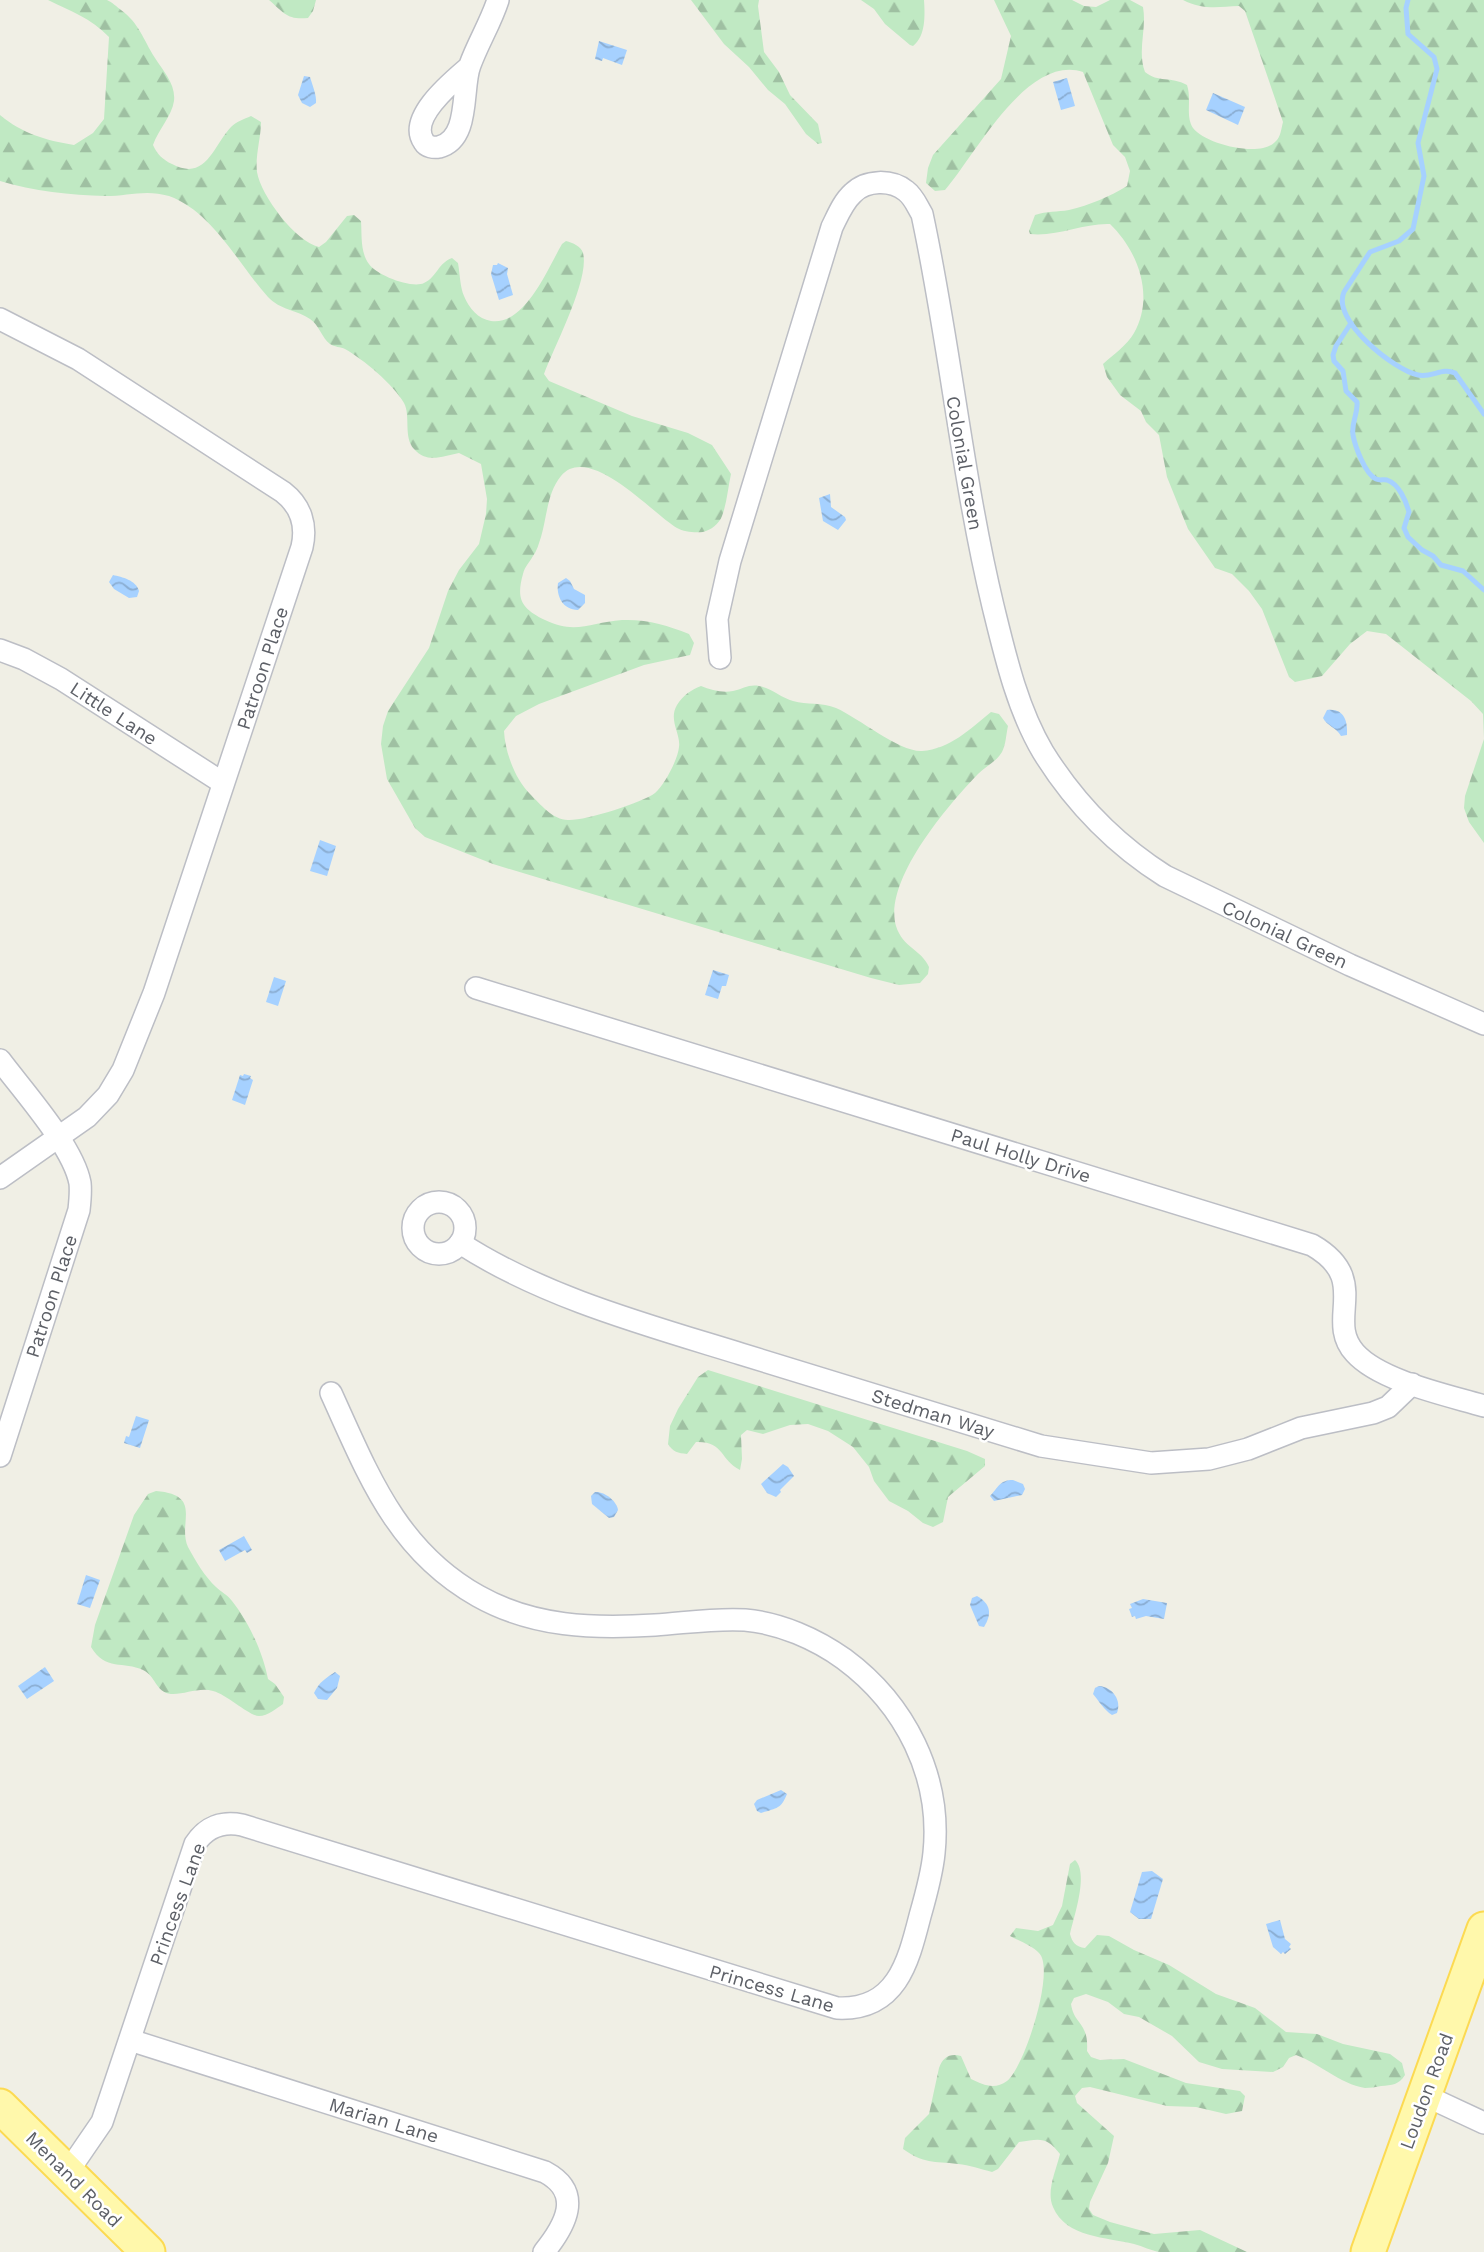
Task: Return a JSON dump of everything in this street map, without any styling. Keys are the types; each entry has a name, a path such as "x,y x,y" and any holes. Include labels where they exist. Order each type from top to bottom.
{"main road":[{"name":"Loudon Road","path":"1368,2252 1484,1929"},
{"name":"Menand Road","path":"0,2106 148,2252"}],"street":[{"path":"468,68 498,0"},
{"name":"Colonial Green","path":"720,658 717,616 730,561 832,227 846,201 858,188 878,183 896,185 909,193 922,214 967,484 1005,653 1027,718 1042,750 1062,779 1101,825 1132,853 1165,876 1350,965 1484,1024"},
{"name":"Patroon Place","path":"0,319 78,359 283,492 300,512 304,530 302,547 153,993 123,1070 113,1088 95,1110 57,1137"},
{"name":"Little Lane","path":"0,650 24,659 61,679 223,783"},
{"name":"Paul Holly Drive","path":"476,988 1312,1245 1332,1259 1343,1278 1346,1289 1345,1332 1354,1352 1377,1370 1412,1384 1484,1406"},
{"name":"Patroon Place","path":"0,1060 71,1158 80,1183 79,1210 0,1457"},
{"path":"0,1178 57,1137"},
{"name":"Stedman Way","path":"460,1243 500,1267 525,1278 663,1330 1041,1446 1104,1458 1166,1464 1224,1456 1301,1428 1373,1413 1388,1406 1412,1384"},
{"name":"Princess Lane","path":"67,2174 100,2126 192,1850 203,1833 221,1824 242,1825 837,2008 859,2007 888,1992 902,1974 913,1942 934,1853 932,1798 919,1750 909,1729 870,1681 814,1640 765,1623 723,1620 583,1627 524,1616 478,1597 423,1557 407,1537 374,1487 331,1393"},
{"name":"Marian Lane","path":"130,2040 545,2172 560,2183 566,2194 568,2207 564,2225 544,2252"},
{"path":"1424,2095 1484,2123"}],"green space":[{"path":"48,0 107,0 137,26 173,89 173,107 153,145 169,162 184,168 201,165 235,124 251,116 261,122 257,166 260,182 281,217 300,237 310,243 319,247 347,216 354,215 361,221 364,254 373,268 395,280 418,284 432,277 452,258 458,263 462,289 468,305 478,315 491,321 503,320 525,305 562,244 566,241 579,247 583,253 584,265 581,279 544,374 549,381 632,416 688,433 712,445 731,474 721,519 712,528 700,532 677,528 620,484 588,468 573,468 556,483 538,547 523,574 520,590 522,602 526,607 545,620 565,627 622,620 657,623 689,634 694,643 690,655 644,665 539,704 516,716 504,731 509,756 515,773 525,788 547,811 562,819 576,820 626,806 659,790 678,752 674,716 679,701 701,686 725,692 759,686 793,701 831,706 902,746 922,751 951,742 991,712 999,714 1008,726 1002,752 978,774 935,824 908,866 899,888 895,908 896,926 903,939 929,967 928,974 920,983 899,985 871,978 493,864 425,837 415,828 387,779 381,744 383,726 388,711 429,648 448,591 459,570 479,544 487,499 481,464 459,453 435,458 419,454 409,439 406,408 393,388 360,359 345,349 330,344 310,319 268,297 212,226 185,204 161,194 79,195 0,181 0,115 35,135 74,145 93,133 104,119 109,37 88,20"},
{"path":"269,0 316,0 308,18 295,18 286,15"},
{"path":"691,0 759,0 764,52 779,72 790,95 818,124 822,143 818,144 806,134 785,104 724,44"},
{"path":"861,0 924,0 924,25 917,42 913,46 910,45 885,24 874,9"},
{"path":"994,0 1072,0 1084,6 1096,7 1110,0 1130,0 1143,7 1142,56 1145,72 1187,85 1191,123 1199,134 1220,144 1258,149 1275,142 1283,122 1245,11 1239,6 1204,7 1183,0 1484,0 1484,739 1483,714 1471,701 1386,634 1367,631 1350,644 1322,676 1295,682 1289,677 1262,609 1232,574 1215,568 1188,529 1167,477 1159,435 1146,422 1141,411 1120,395 1107,377 1103,364 1128,342 1140,319 1143,289 1129,247 1110,224 1050,234 1030,234 1029,231 1035,215 1084,206 1127,186 1130,171 1125,157 1113,145 1083,72 1062,70 1042,78 1023,92 1005,111 945,190 935,191 926,183 933,155 1001,79 1011,36"},
{"path":"1484,739 1484,843 1469,822 1464,808 1465,796"},
{"path":"708,1370 967,1451 985,1459 985,1466 948,1497 943,1522 933,1527 889,1501 874,1481 869,1467 853,1447 828,1431 808,1424 790,1425 763,1434 747,1430 741,1435 740,1470 717,1448 705,1443 696,1442 687,1454 676,1452 668,1444 670,1426 698,1377"},
{"path":"156,1491 180,1498 186,1512 185,1538 188,1547 204,1573 230,1599 250,1628 268,1679 284,1697 283,1704 269,1713 255,1715 213,1691 166,1693 143,1670 102,1659 91,1647 95,1625 134,1515 148,1494"},
{"path":"1075,1860 1079,1866 1081,1884 1070,1934 1077,1945 1085,1948 1097,1935 1109,1936 1169,1965 1216,1994 1255,2008 1286,2032 1317,2034 1343,2044 1390,2054 1402,2063 1405,2075 1398,2083 1367,2088 1347,2082 1296,2055 1273,2072 1222,2069 1199,2062 1172,2036 1139,2017 1124,2014 1108,2002 1086,1994 1074,1998 1071,2004 1073,2011 1086,2034 1087,2051 1091,2057 1100,2060 1124,2059 1186,2083 1240,2091 1245,2096 1242,2111 1226,2114 1196,2107 1167,2106 1090,2087 1082,2088 1075,2096 1077,2103 1114,2136 1108,2163 1090,2202 1089,2209 1093,2215 1154,2234 1200,2230 1247,2252 1153,2251 1088,2234 1067,2225 1059,2217 1051,2201 1051,2188 1060,2154 1051,2144 1042,2140 1019,2142 998,2169 992,2172 966,2165 923,2160 903,2149 905,2138 929,2114 939,2068 947,2057 961,2056 971,2079 984,2085 1002,2084 1014,2072 1036,2019 1044,1978 1039,1953 1010,1936 1016,1928 1038,1931 1053,1925 1062,1906 1070,1864"}],"water":[{"path":"599,41 627,50 622,65 603,58 602,61 595,59"},
{"path":"304,76 310,77 316,97 316,103 310,107 302,103 298,95"},
{"path":"1067,78 1075,106 1061,110 1053,82"},
{"path":"1213,93 1245,107 1238,125 1206,110"},
{"path":"498,263 508,268 513,295 499,300 491,274 493,265"},
{"path":"830,494 831,507 846,520 838,530 823,521 819,498"},
{"path":"113,575 135,584 139,591 137,597 129,598 114,589 109,582"},
{"path":"566,578 574,589 585,595 585,603 578,610 568,608 559,597 558,583"},
{"path":"1327,710 1337,711 1344,716 1347,735 1341,736 1325,721 1323,718"},
{"path":"320,840 336,846 327,876 310,871"},
{"path":"713,970 729,975 718,999 705,995"},
{"path":"274,977 286,981 278,1006 266,1002"},
{"path":"240,1075 251,1076 253,1080 245,1105 232,1100"},
{"path":"136,1416 149,1420 140,1448 124,1443 126,1436 129,1437"},
{"path":"783,1464 794,1476 776,1497 767,1493 761,1484"},
{"path":"1013,1480 1023,1484 1025,1489 1022,1495 994,1501 990,1496 999,1485"},
{"path":"595,1492 613,1500 618,1510 614,1517 609,1518 592,1504 591,1496"},
{"path":"244,1536 252,1550 247,1553 245,1550 225,1561 219,1550"},
{"path":"86,1575 100,1580 90,1608 77,1604"},
{"path":"977,1596 985,1602 989,1610 984,1627 979,1626 970,1605 972,1598"},
{"path":"1143,1599 1167,1603 1164,1619 1132,1617 1130,1604"},
{"path":"45,1667 54,1681 27,1699 18,1686"},
{"path":"335,1672 340,1676 337,1688 327,1700 318,1699 314,1693 316,1689"},
{"path":"1099,1686 1115,1695 1117,1713 1109,1713 1093,1694"},
{"path":"781,1790 787,1794 783,1803 775,1809 761,1813 757,1811 754,1804 757,1800"},
{"path":"1152,1871 1163,1879 1151,1919 1139,1919 1130,1912 1142,1872"},
{"path":"1280,1920 1285,1939 1291,1944 1291,1949 1285,1954 1273,1947 1266,1924"}],"waterway":[{"path":"1408,0 1408,34 1434,57 1437,69 1418,143 1424,176 1413,229 1399,241 1370,252 1344,292 1342,303 1355,329 1381,354 1394,364 1418,375 1446,371 1455,373 1484,414"},
{"path":"1351,323 1333,355 1334,361 1343,371 1346,391 1357,402 1353,431 1361,459 1372,476 1391,482 1401,493 1409,512 1404,528 1408,537 1441,565 1463,571 1484,590"}]}
